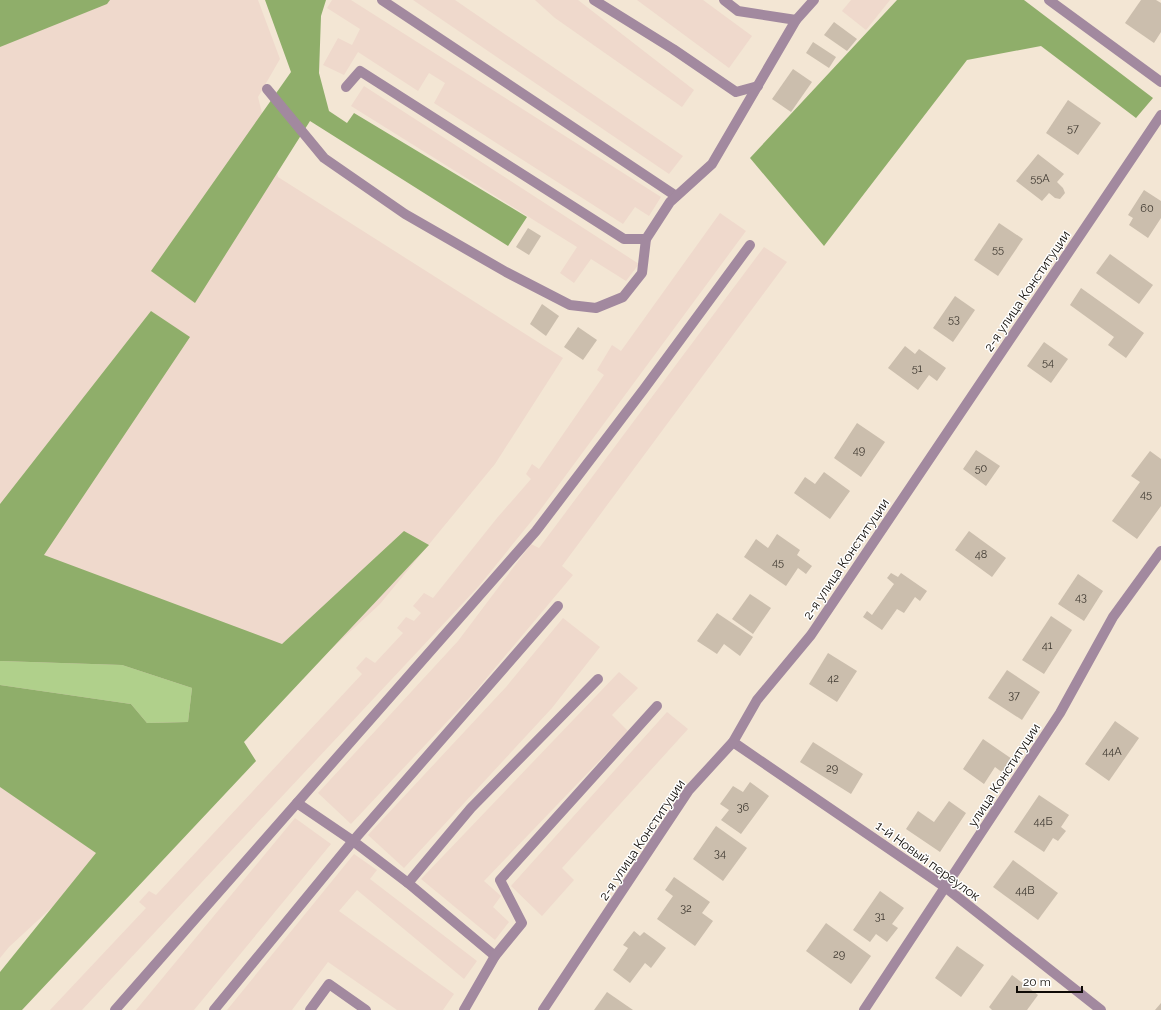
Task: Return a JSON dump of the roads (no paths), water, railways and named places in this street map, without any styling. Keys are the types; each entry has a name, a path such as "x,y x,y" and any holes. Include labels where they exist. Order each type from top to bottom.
{"street":[{"path":"382,0 676,196"},
{"path":"594,0 673,49 736,92 758,86"},
{"path":"724,0 738,12 796,20"},
{"path":"267,89 324,158 405,214 506,272 570,305 596,308 623,297 642,273 646,239 670,202 712,164 796,20 814,0"},
{"path":"1049,0 1161,82"},
{"path":"346,87 360,71 624,239 646,239"},
{"name":"2-я улица Конституции","path":"543,1010 689,790 733,742 757,700 811,635 1161,115"},
{"path":"115,1010 536,531 644,389 750,245"},
{"name":"улица Конституции","path":"864,1010 1060,713 1114,617 1161,551"},
{"path":"214,1010 353,841 558,606"},
{"path":"408,883 471,808 598,679"},
{"path":"464,1010 495,956 522,923 500,880 657,706"},
{"name":"1-й Новый переулок","path":"733,742 945,887 1101,1010"},
{"path":"297,803 353,841 408,883 495,956"},
{"path":"310,1010 329,984 366,1010"}]}
